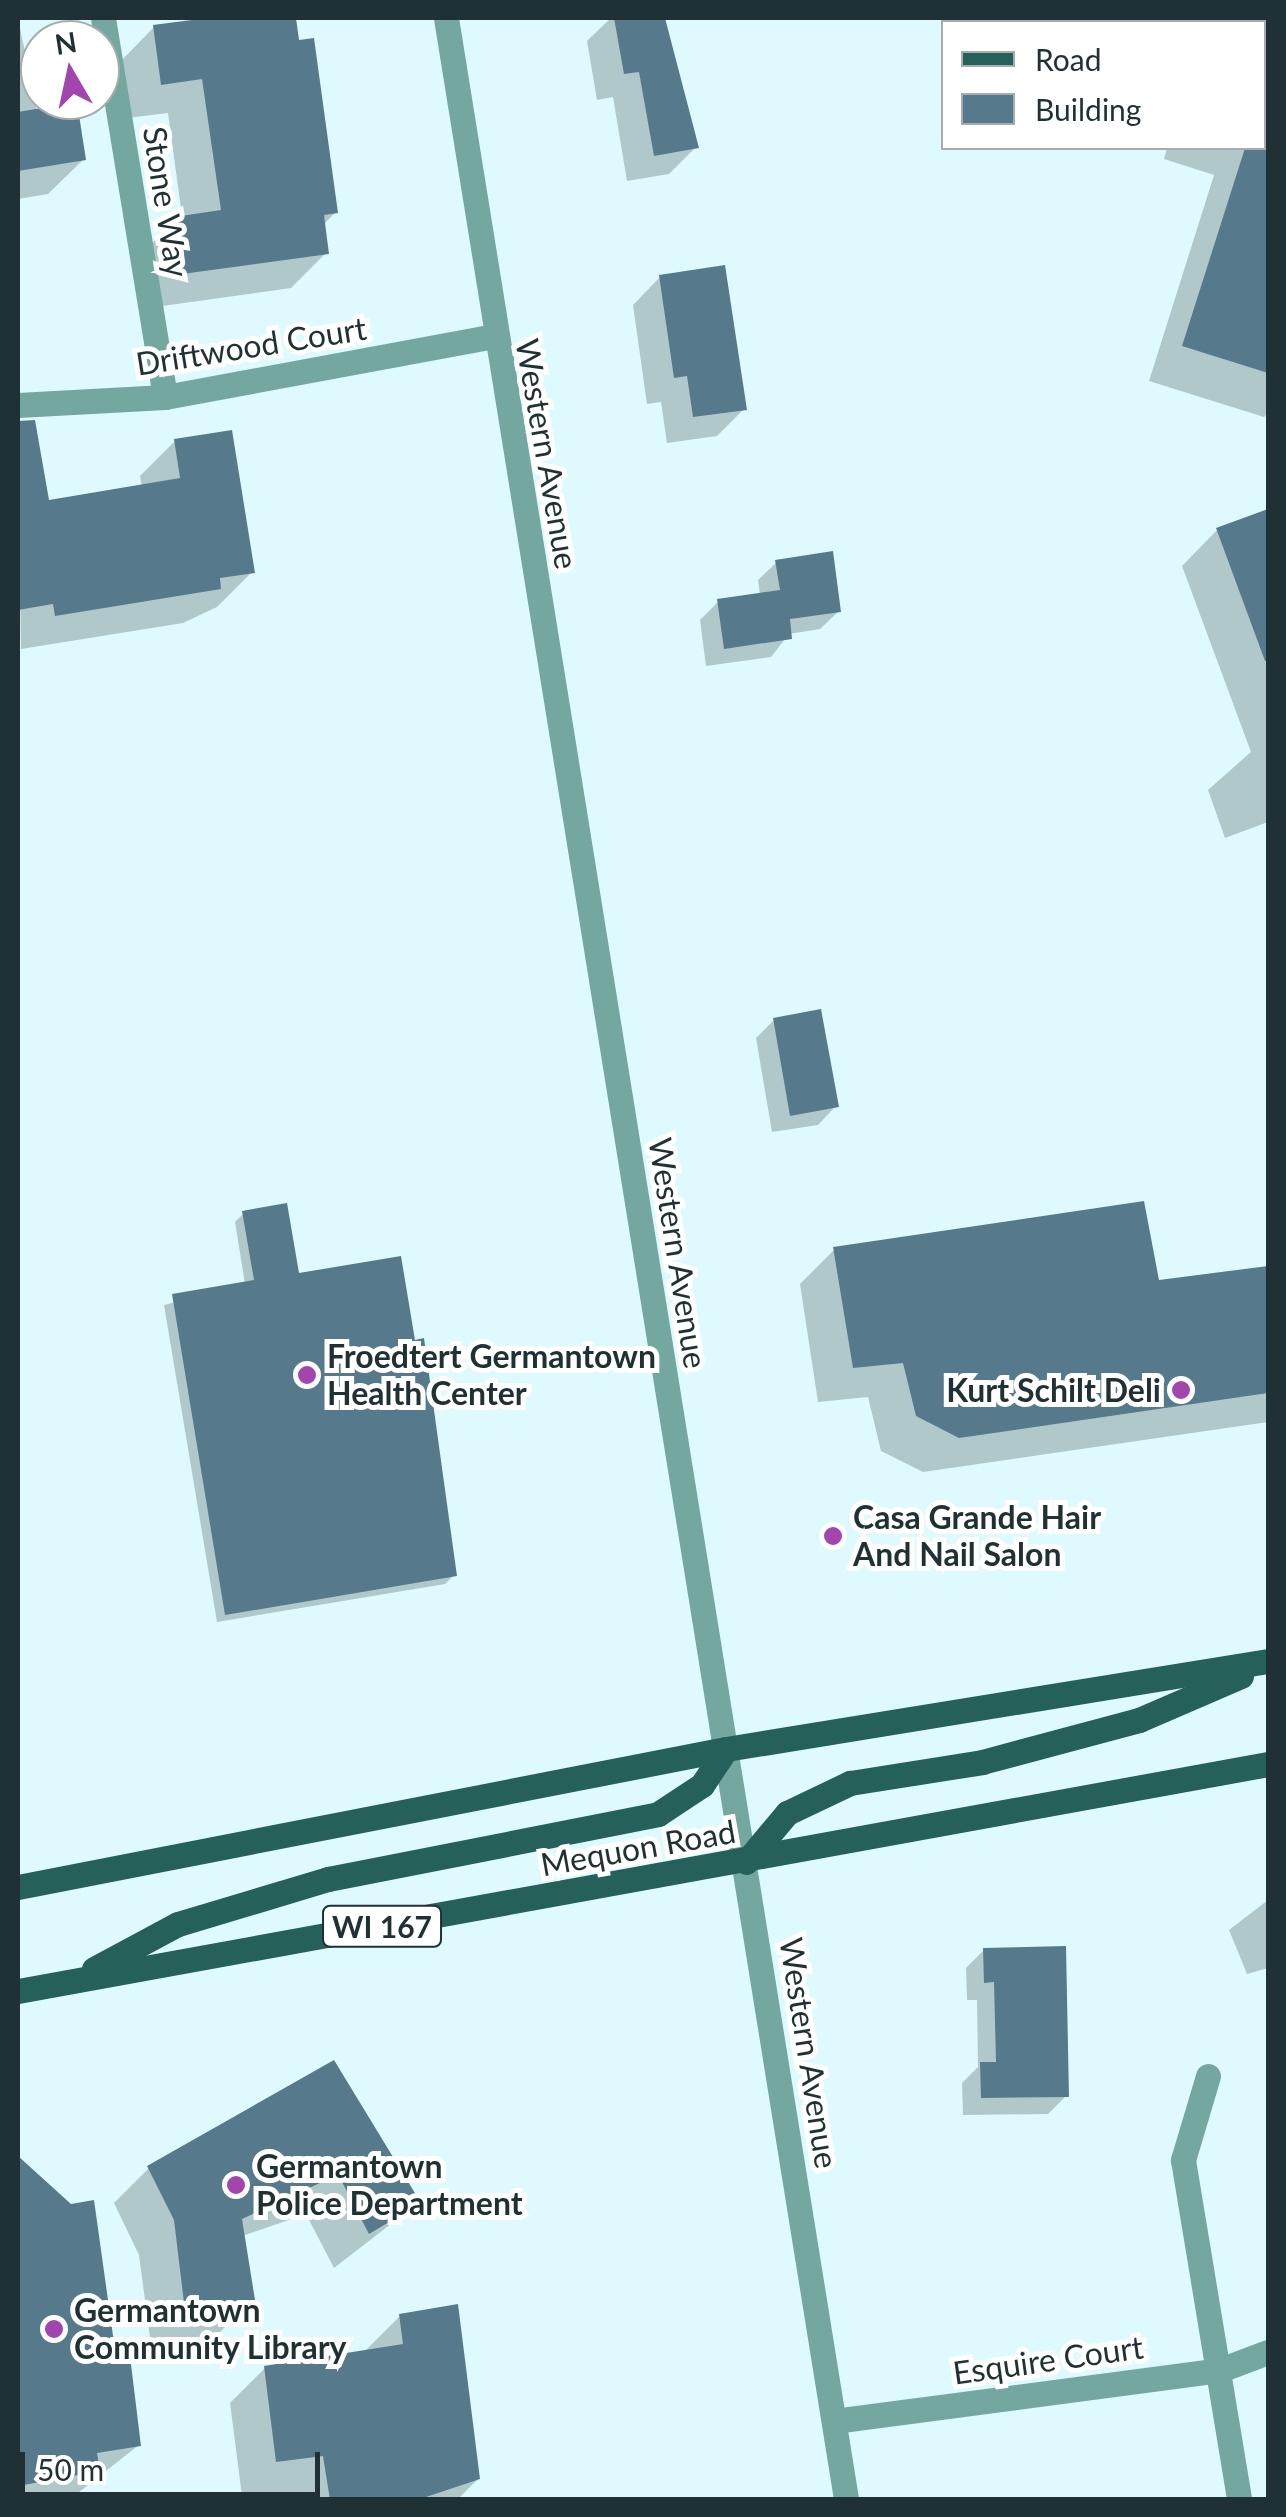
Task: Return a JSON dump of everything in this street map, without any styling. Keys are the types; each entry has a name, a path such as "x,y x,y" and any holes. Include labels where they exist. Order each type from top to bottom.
{"main road":[{"path":"18,1887 726,1749 1268,1663"},
{"path":"746,1862 787,1812 850,1783 982,1762 1140,1720 1268,1663"},
{"path":"72,1981 178,1924 328,1878 658,1814 702,1785 726,1749"},
{"name":"Mequon Road","path":"18,1991 746,1862 1268,1764"}],"street":[{"name":"Stone Way","path":"102,18 165,397"},
{"name":"Western Avenue","path":"446,18 494,336 746,1862 846,2500"},
{"name":"Driftwood Court","path":"18,405 165,397 494,336"},
{"path":"1208,2076 1183,2160 1239,2500"},
{"name":"Esquire Court","path":"834,2422 1220,2370 1268,2352"}],"building":[{"path":"207,18 296,18 299,40 314,38 338,213 324,215 329,254 182,274 174,217 221,210 202,79 161,85 153,25"},
{"path":"614,18 665,18 699,148 654,156 639,72 624,74"},
{"path":"1268,96 1268,373 1182,346 1244,150 1266,150"},
{"path":"18,112 20,120 80,120 86,160 18,171"},
{"path":"725,265 747,410 693,417 687,376 674,378 659,275"},
{"path":"35,420 49,500 180,478 174,439 232,430 255,573 220,578 221,589 55,616 53,604 18,610 18,421"},
{"path":"1268,509 1268,661 1265,661 1216,528"},
{"path":"833,551 841,612 790,619 792,639 724,649 717,599 780,590 775,560"},
{"path":"821,1009 839,1107 790,1116 773,1018"},
{"path":"1144,1201 1159,1280 1268,1266 1268,1393 959,1438 916,1416 903,1363 853,1368 833,1247"},
{"name":"Froedtert Germantown Health Center","path":"287,1203 299,1273 401,1256 415,1340 424,1338 457,1576 225,1615 172,1294 254,1280 242,1211"},
{"path":"1066,1946 1069,2097 981,2098 980,2062 996,2062 994,1982 984,1983 983,1948"},
{"name":"Germantown Police Department","path":"334,2060 421,2203 369,2234 341,2180 322,2182 242,2219 255,2300 185,2311 174,2220 147,2166"},
{"name":"Germantown Community Library","path":"18,2156 71,2204 94,2200 115,2350 129,2348 141,2446 97,2453 100,2471 18,2486"},
{"path":"458,2304 480,2479 417,2500 330,2500 323,2456 276,2462 264,2366 403,2344 399,2314"}],"place":[{"name":"Froedtert Germantown Health Center","path":"307,1375"},
{"name":"Kurt Schilt Deli","path":"1181,1390"},
{"name":"Casa Grande Hair And Nail Salon","path":"833,1536"},
{"name":"Germantown Police Department","path":"236,2185"},
{"name":"Germantown Community Library","path":"54,2329"}]}
